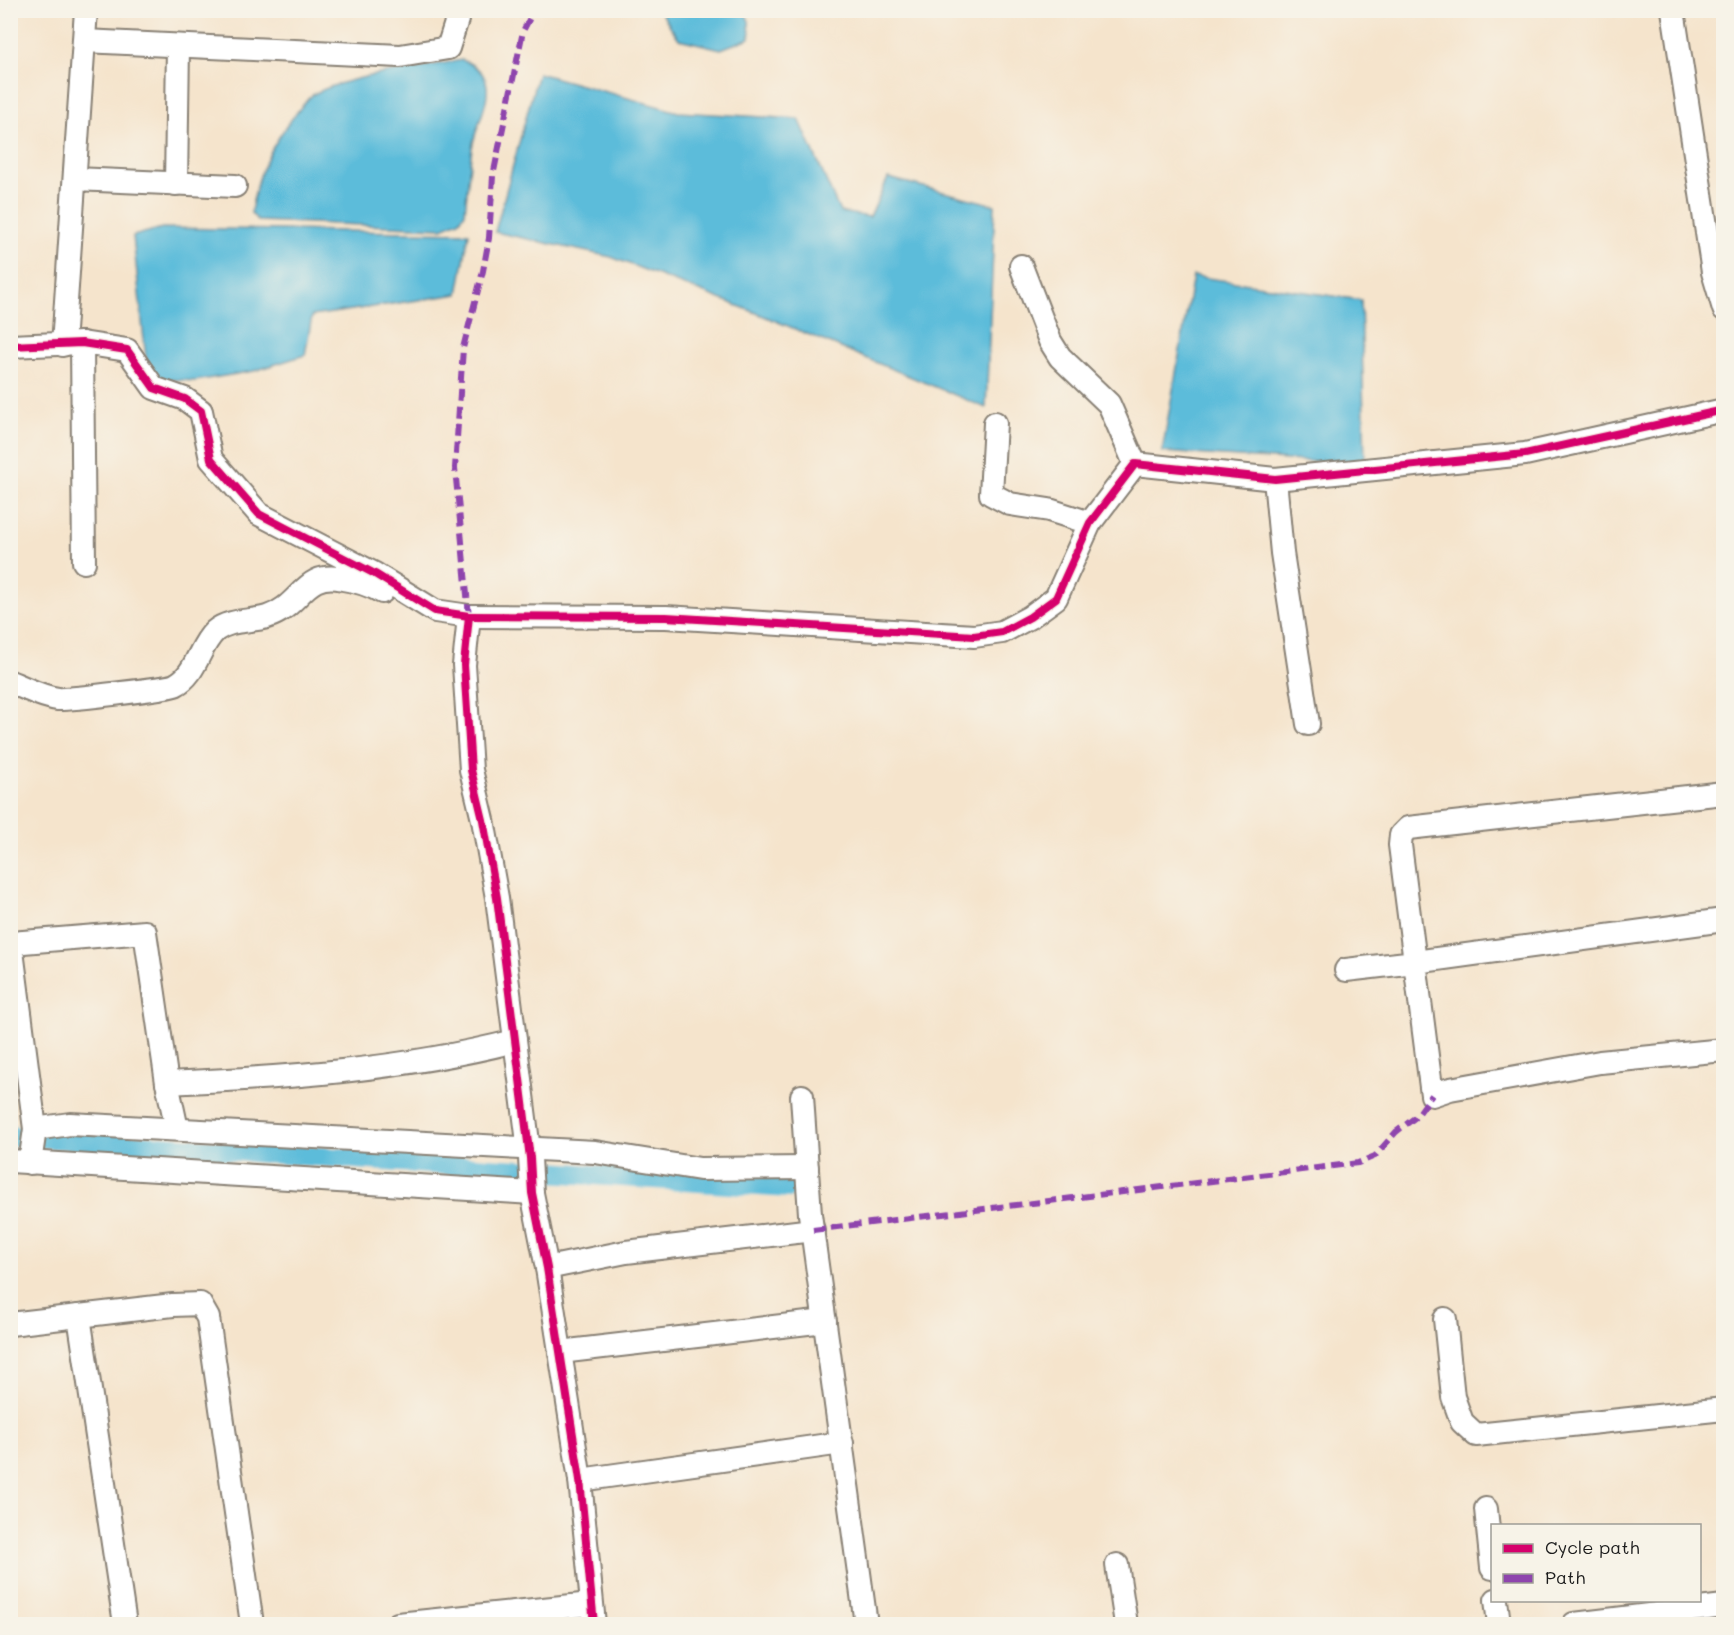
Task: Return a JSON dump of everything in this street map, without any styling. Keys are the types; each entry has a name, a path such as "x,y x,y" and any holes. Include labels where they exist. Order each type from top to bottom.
{"street":[{"path":"84,562 73,344 75,179 86,10"},
{"path":"84,41 400,56 448,48 460,10"},
{"path":"1673,10 1713,272 1724,309"},
{"path":"176,184 178,46"},
{"path":"75,179 235,186"},
{"path":"1021,266 1050,341 1060,357 1108,404 1135,464"},
{"path":"10,346 73,344 127,350 154,387 185,399 201,411 211,459 259,514 375,574 435,611"},
{"path":"1135,464 1275,479 1525,454 1724,410"},
{"path":"995,423 991,494 1010,504 1049,510 1090,523"},
{"path":"10,682 59,699 167,688 185,679 193,669 203,645 219,627 266,617 281,611 297,599 316,579 323,576 373,587 409,609 469,616 666,617 974,636 1002,632 1030,617 1056,598 1090,523 1135,464"},
{"path":"1275,479 1283,564 1308,724"},
{"path":"398,1624 592,1614 580,1480 531,1167 497,898 483,820 471,770 464,665 469,616"},
{"path":"1724,793 1408,828 1401,835 1400,845 1432,1095 1450,1089 1599,1062 1724,1050"},
{"path":"1346,970 1724,920"},
{"path":"177,1129 167,1083 145,932 11,943 35,1129 20,1162 531,1167 595,1152 700,1169 807,1168"},
{"path":"167,1083 300,1076 374,1068 453,1057 515,1041"},
{"path":"802,1096 813,1230 864,1624"},
{"path":"35,1129 70,1124 414,1145 531,1167"},
{"path":"547,1268 626,1252 813,1230"},
{"path":"10,1324 173,1305 201,1304 208,1318 252,1624"},
{"path":"79,1316 125,1624"},
{"path":"1445,1319 1453,1397 1462,1422 1476,1435 1724,1409"},
{"path":"560,1352 825,1321"},
{"path":"580,1480 842,1443"},
{"path":"1486,1509 1491,1558"},
{"path":"1117,1565 1126,1624"},
{"path":"1496,1602 1498,1624"},
{"path":"1574,1624 1724,1606"}],"water":[{"path":"660,11 744,11 749,21 750,38 721,49 679,39"},
{"path":"462,60 476,67 484,76 487,86 484,110 472,148 465,213 459,221 442,228 258,221 251,213 261,171 273,146 289,122 312,95 329,87 366,77"},
{"path":"538,73 678,112 799,119 840,212 870,217 888,178 995,205 986,408 754,312 611,257 495,232"},
{"path":"162,228 469,233 458,294 312,316 305,355 254,371 195,381 148,378 133,236"},
{"path":"1193,276 1361,300 1365,465 1162,452"}],"waterway":[{"path":"10,1136 789,1188"}],"marked path":[{"path":"469,616 455,468 463,348 483,271 489,238 493,176 523,31 534,10"},
{"path":"813,1230 1358,1163 1375,1156 1396,1132 1417,1116 1432,1095"}],"cycle path":[{"path":"10,346 82,343 127,350 154,388 185,399 201,411 211,459 259,514 375,574 435,611 469,616 464,665 471,770 483,820 497,898 530,1158 532,1193 547,1268 580,1480 594,1624"},
{"path":"469,616 666,617 974,636 1002,632 1030,617 1056,598 1090,523 1135,464 1275,479 1525,454 1724,410"}]}
